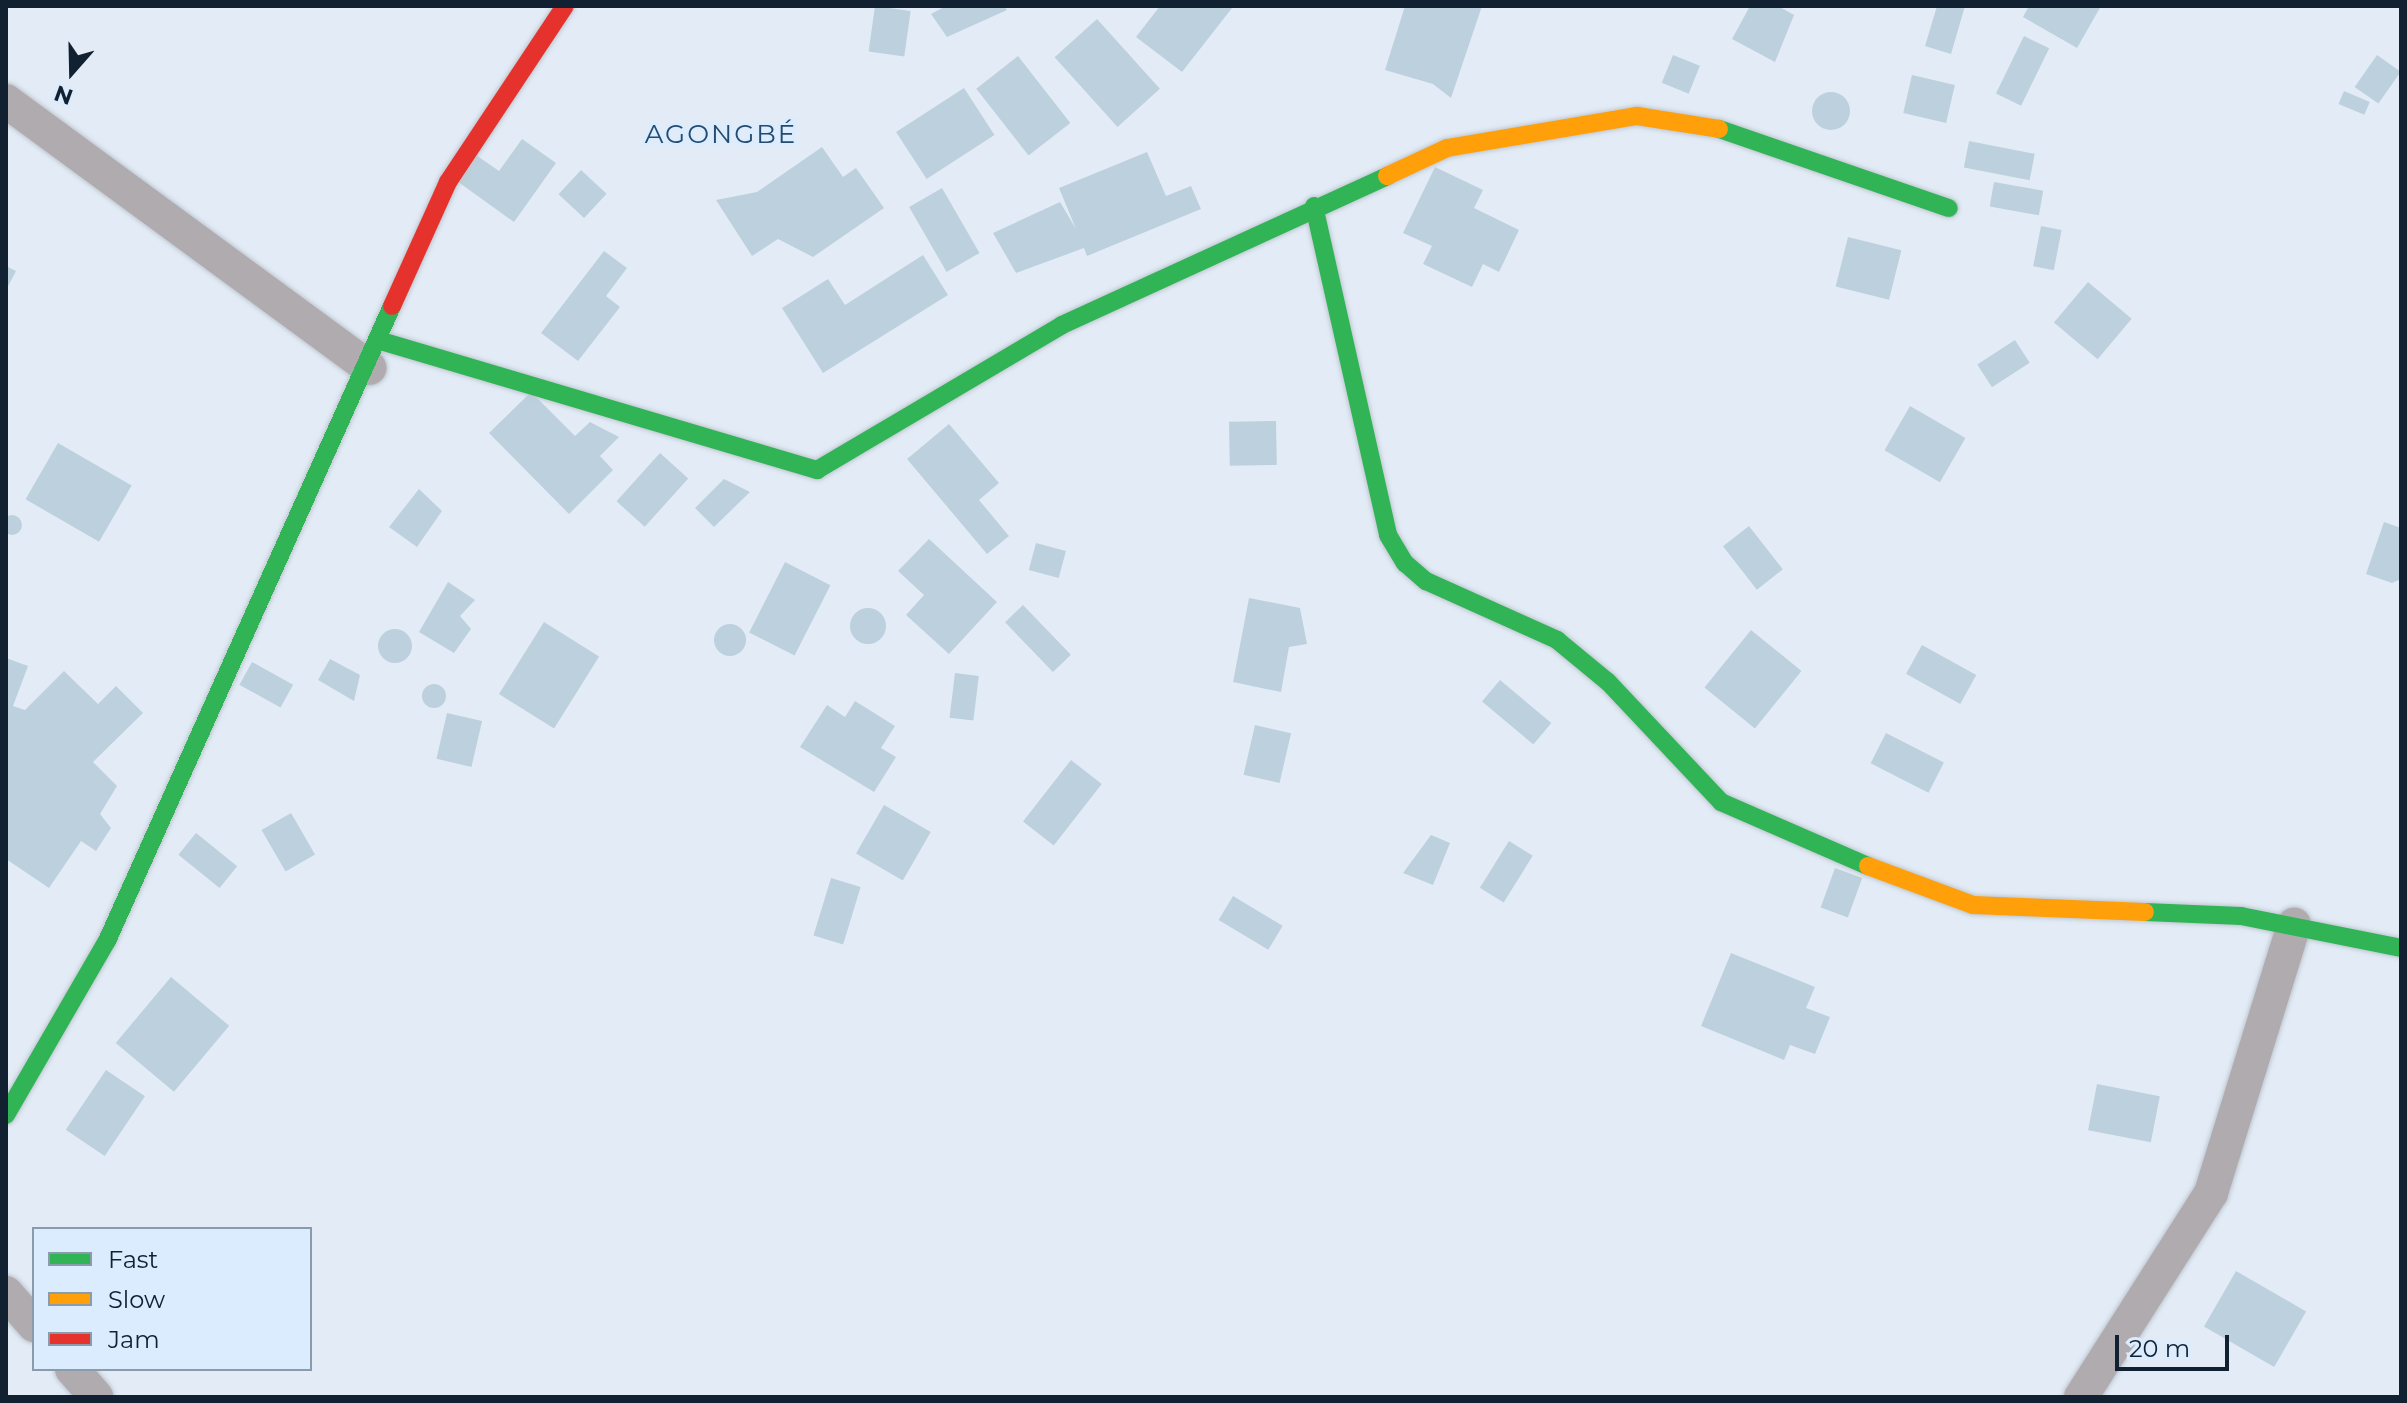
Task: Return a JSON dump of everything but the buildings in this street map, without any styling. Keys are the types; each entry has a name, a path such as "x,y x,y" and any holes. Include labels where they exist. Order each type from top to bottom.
{"street":[{"path":"6,1115 107,941 375,354 448,182 565,6"},
{"path":"6,101 375,354 817,470 968,374 1314,206 1447,148 1637,116 1690,119 1949,208"},
{"path":"1314,206 1388,535 1405,563 1426,581 1557,640 1608,682 1721,802 1792,838 1973,905 2241,916 2401,948"},
{"path":"2081,1397 2211,1193 2294,925"},
{"path":"6,1293 32,1323"},
{"path":"74,1371 96,1397"}],"traffic: fast":[{"path":"1719,129 1949,208"},
{"path":"381,341 817,470 1062,325 1387,176"},
{"path":"1314,206 1388,535 1405,563 1426,581 1557,640 1608,682 1721,802 1868,866"},
{"path":"6,1115 107,941 392,306"},
{"path":"2145,912 2241,916 2401,948"}],"traffic: slow":[{"path":"1387,176 1447,148 1637,116 1719,129"},
{"path":"1868,866 1973,905 2145,912"}],"traffic: jam":[{"path":"392,306 448,182 565,6"}],"district":[{"name":"AGONGBÉ","path":"721,135"}]}
